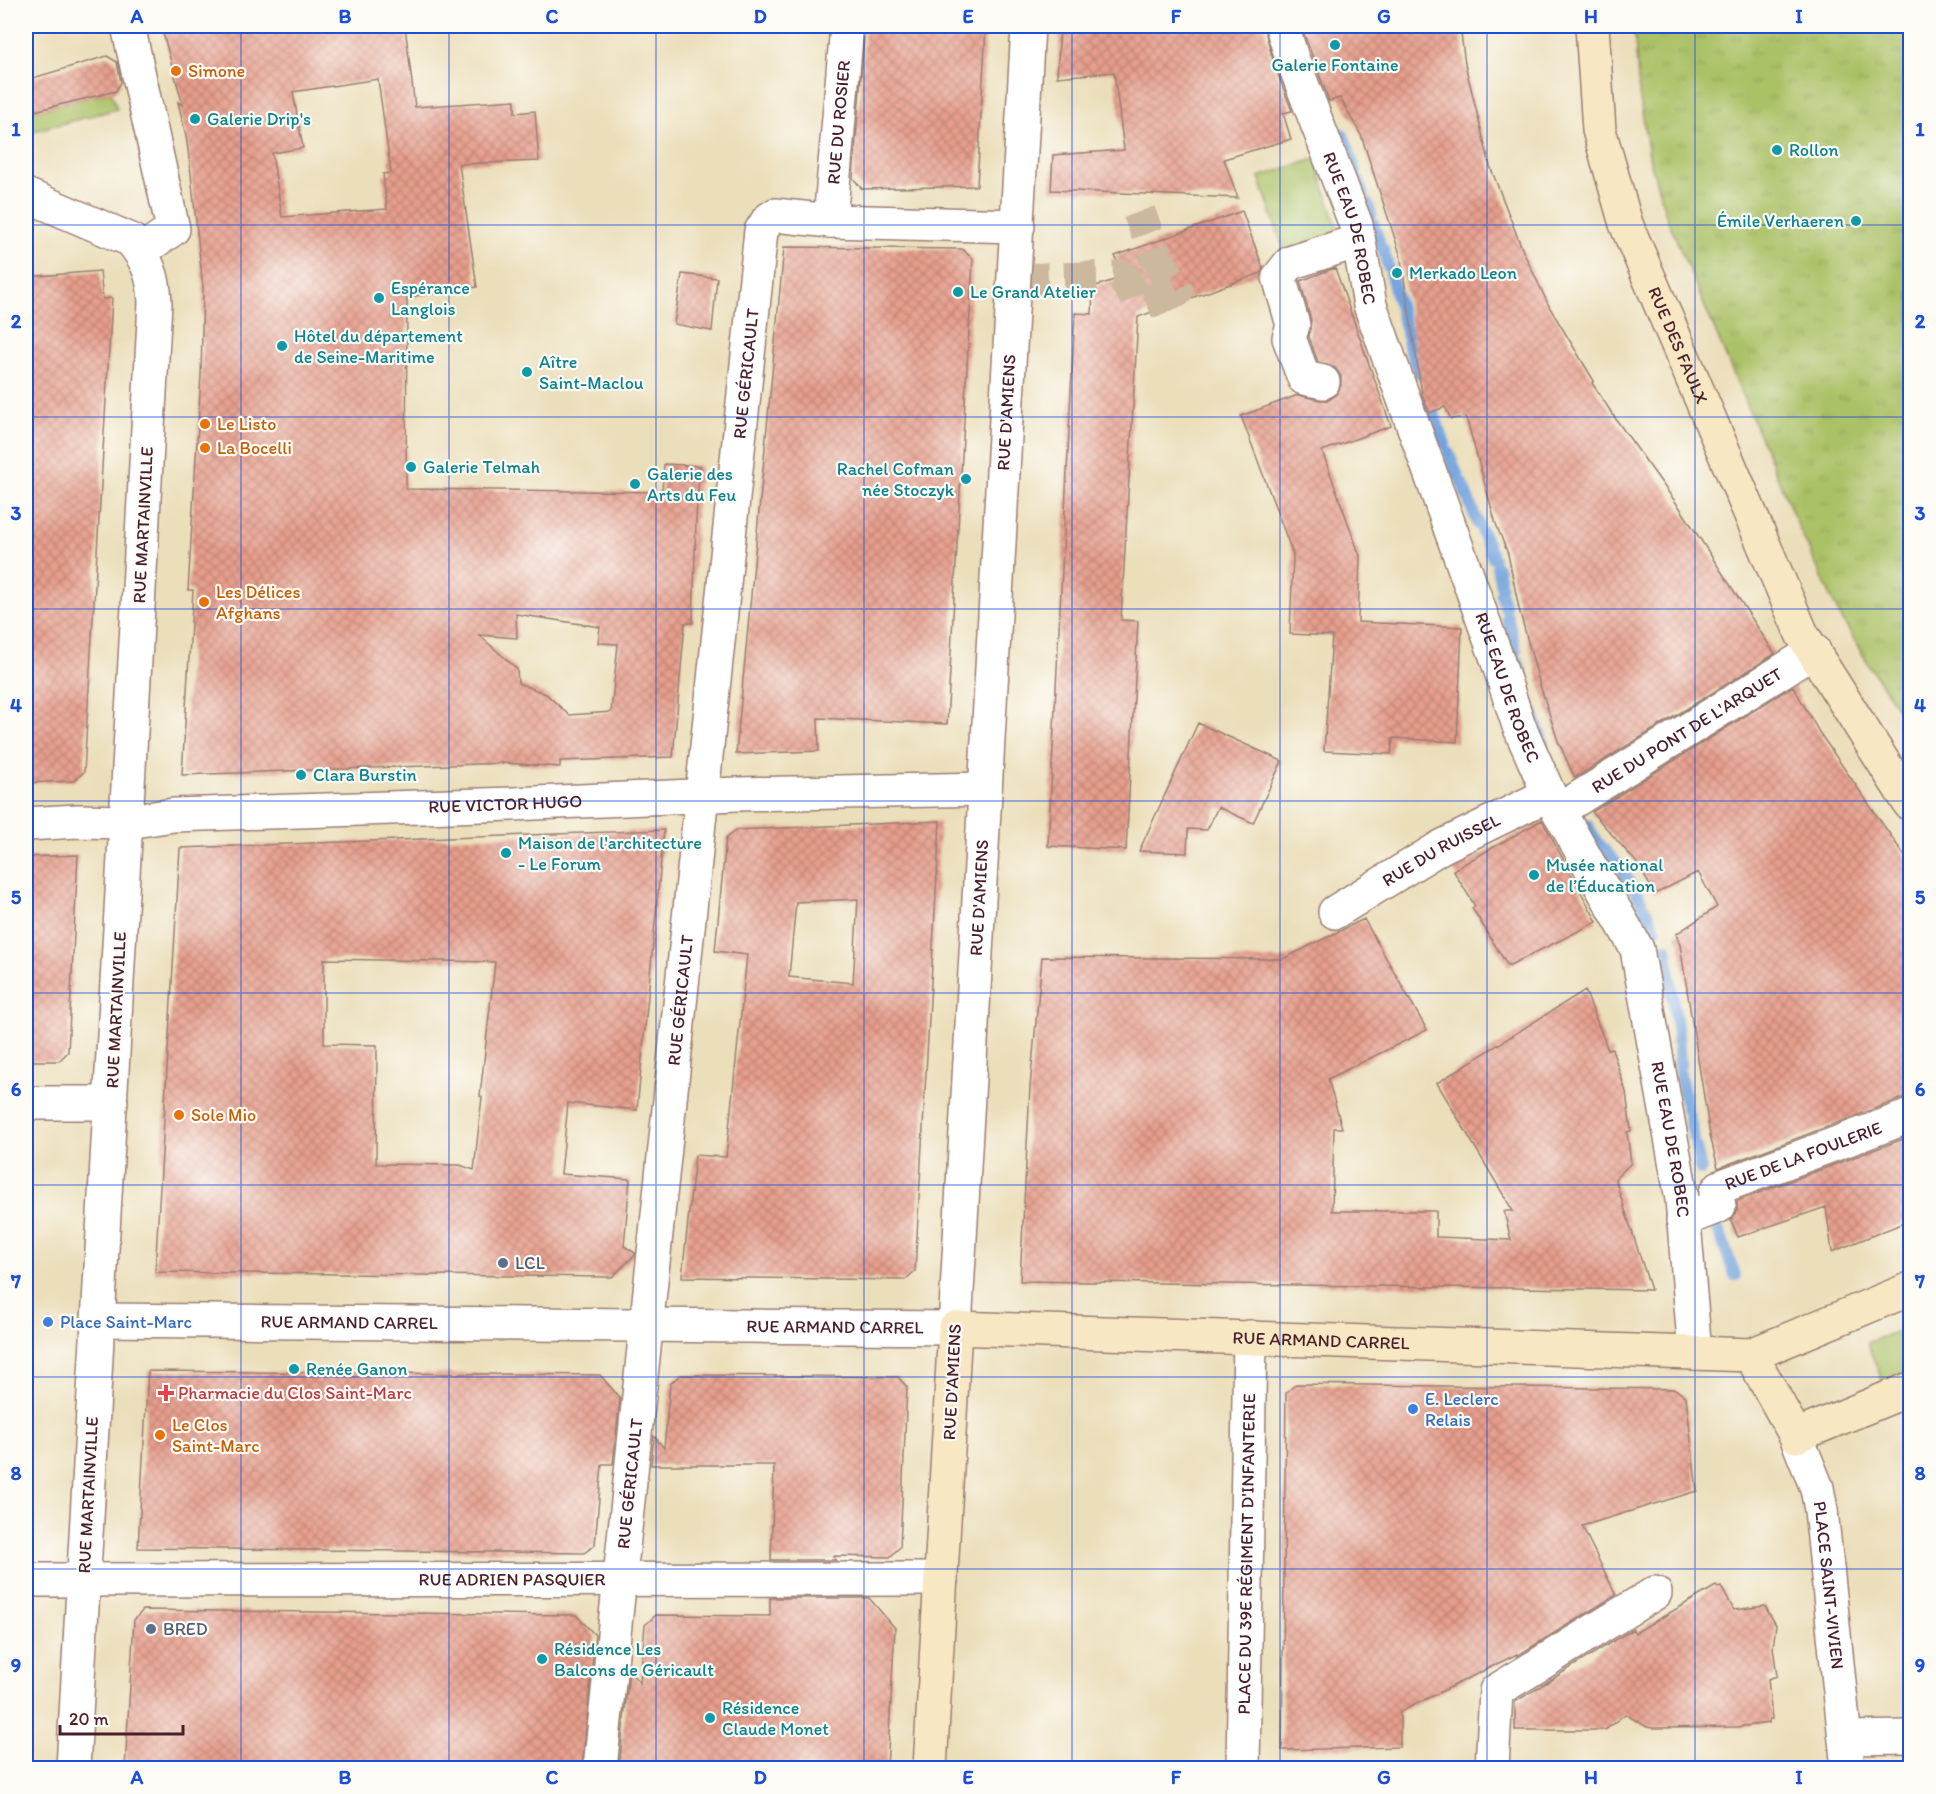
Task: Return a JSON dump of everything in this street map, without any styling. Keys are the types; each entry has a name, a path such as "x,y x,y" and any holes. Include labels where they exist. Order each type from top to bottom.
{"street":[{"path":"26,195 137,247 151,244 173,229 128,26"},
{"name":"RUE DU ROSIER","path":"830,221 847,26"},
{"name":"RUE D'AMIENS","path":"930,1768 1028,26"},
{"name":"RUE EAU DE ROBEC","path":"1282,26 1356,225 1370,305 1519,726 1553,803 1637,949 1682,1199 1695,1353"},
{"name":"RUE DES FAULX","path":"1592,26 1599,130 1626,224 1802,634 1911,804"},
{"name":"RUE GÉRICAULT","path":"600,1768 761,231 768,220 776,215 830,221"},
{"path":"830,221 1018,226"},
{"path":"1323,382 1304,378 1289,338 1293,325 1279,277 1290,263 1358,241"},
{"name":"RUE MARTAINVILLE","path":"73,1768 155,303 154,281 137,247"},
{"name":"RUE DU PONT DE L'ARQUET","path":"1553,803 1814,651"},
{"name":"RUE VICTOR HUGO","path":"26,824 78,820 127,822 174,815 702,796 985,789"},
{"name":"RUE DU RUISSEL","path":"1335,912 1441,847 1553,803"},
{"path":"26,1103 111,1103"},
{"name":"RUE DE LA FOULERIE","path":"1683,1220 1719,1206 1716,1193 1720,1187 1911,1116"},
{"path":"1751,1355 1911,1289"},
{"name":"RUE ARMAND CARREL","path":"99,1320 955,1328 1751,1355"},
{"name":"PLACE DU 39E RÉGIMENT D'INFANTERIE","path":"1243,1768 1250,1337"},
{"name":"PLACE SAINT-VIVIEN","path":"1751,1355 1797,1436 1817,1488 1847,1753"},
{"path":"1797,1436 1911,1389"},
{"name":"RUE ADRIEN PASQUIER","path":"83,1581 941,1578"},
{"path":"26,1580 83,1581"},
{"path":"1492,1768 1496,1691 1655,1593"},
{"path":"1847,1753 1911,1737"}],"green space":[{"path":"1634,26 1845,26 1846,28 1850,26 1909,26 1910,728 1870,667 1838,612 1799,528 1667,218 1650,161 1639,93"},
{"path":"111,92 117,109 26,133 26,113"},
{"path":"1315,159 1340,236 1285,253 1259,177"},
{"path":"1910,1326 1910,1377 1885,1387 1867,1343"}],"building":[{"path":"161,26 405,26 415,107 515,100 515,113 535,111 539,161 459,164 477,287 407,297 406,489 662,492 664,464 700,466 693,623 685,623 673,757 560,761 560,767 505,763 182,775 193,590 188,590 201,376 203,288 190,165 178,102 183,105","holes":["378,79 391,173 383,174 387,209 282,217 272,153 303,148 293,92","516,614 600,627 598,643 618,644 611,712 569,715 546,694 518,683 517,669 479,635 517,638"]},
{"path":"865,26 986,26 977,186 862,189 853,178"},
{"path":"1060,26 1264,26 1274,64 1292,111 1283,113 1291,139 1224,159 1238,198 1051,190 1053,155 1124,150 1114,72 1057,77"},
{"path":"1301,26 1460,26 1465,64 1490,166 1523,251 1550,308 1594,381 1592,383 1682,511 1775,654 1575,778 1558,741 1540,685 1519,609 1508,554 1496,524 1466,417 1451,419 1445,407 1429,413 1422,394 1400,254 1361,135 1340,98 1329,101"},
{"path":"107,56 117,62 121,82 116,91 26,113 26,80"},
{"path":"1242,211 1263,268 1261,273 1138,317 1121,620 1138,621 1126,850 1048,846 1075,313 1092,314 1093,287 1123,277 1115,256"},
{"path":"784,247 962,249 973,259 947,724 818,718 819,751 736,754"},
{"path":"1335,268 1391,426 1322,451 1360,556 1358,622 1462,627 1457,742 1393,738 1391,754 1324,751 1332,636 1290,634 1293,554 1241,416 1298,395 1329,400 1337,394 1341,385 1341,376 1335,368 1318,362 1309,337 1311,320 1300,281"},
{"path":"100,271 103,299 112,298 84,772 74,781 26,783 26,277"},
{"path":"682,274 717,278 712,331 674,324"},
{"path":"1793,686 1819,732 1911,865 1911,1098 1903,1098 1718,1168 1710,1135 1680,945 1676,934 1717,907 1698,872 1655,894 1636,862 1592,812"},
{"path":"1198,723 1282,761 1253,823 1218,807 1207,830 1188,829 1187,853 1139,851"},
{"path":"1542,820 1597,922 1508,966 1472,908 1475,906 1453,870"},
{"path":"940,821 915,1271 905,1280 682,1277 695,1155 726,1157 747,955 715,951 726,838 736,830","holes":["858,899 853,983 789,977 796,902"]},
{"path":"664,830 637,1110 568,1103 561,1174 630,1179 624,1246 635,1255 612,1277 155,1272 180,848","holes":["324,959 495,962 474,1170 460,1165 376,1164 377,1045 324,1044"]},
{"path":"78,855 68,1052 59,1061 26,1061 26,857"},
{"path":"1364,919 1427,1030 1328,1079 1342,1128 1334,1128 1332,1211 1436,1211 1436,1237 1511,1240 1504,1211 1513,1211 1437,1083 1585,990 1608,1050 1612,1049 1626,1092 1631,1131 1627,1132 1631,1163 1615,1179 1651,1290 1020,1281 1030,1087 1042,957 1283,959"},
{"path":"1911,1136 1911,1220 1832,1252 1826,1207 1738,1237 1731,1220 1737,1211 1737,1201"},
{"path":"148,1371 600,1375 620,1398 613,1464 602,1464 595,1545 584,1553 138,1548"},
{"path":"680,1375 898,1377 907,1387 900,1547 890,1557 833,1556 836,1560 771,1560 774,1465 651,1465 654,1436 664,1448 670,1384"},
{"path":"1296,1384 1675,1389 1686,1397 1697,1491 1582,1526 1616,1595 1517,1656 1517,1654 1400,1712 1400,1747 1282,1750 1286,1393"},
{"path":"1716,1586 1721,1587 1734,1610 1765,1606 1776,1625 1773,1647 1777,1676 1768,1679 1772,1719 1769,1719 1769,1723 1737,1727 1653,1728 1625,1714 1605,1730 1515,1730 1515,1702 1633,1629 1635,1633"},
{"path":"770,1598 869,1598 895,1628 887,1768 619,1768 629,1671 640,1683 645,1625 656,1615 770,1616"},
{"path":"143,1610 576,1615 595,1635 582,1768 125,1768 134,1620"}],"waterway":[{"path":"1342,134 1349,150"},
{"path":"1351,157 1356,175"},
{"path":"1359,182 1363,196"},
{"path":"1367,203 1371,215"},
{"path":"1373,224 1379,241"},
{"path":"1383,249 1388,266"},
{"path":"1391,275 1407,335"},
{"path":"1408,344 1419,373"},
{"path":"1428,398 1445,444"},
{"path":"1448,452 1458,476"},
{"path":"1462,483 1478,524"},
{"path":"1482,532 1493,558"},
{"path":"1497,567 1501,586"},
{"path":"1501,594 1505,607"},
{"path":"1507,616 1516,652"},
{"path":"1518,661 1524,682"},
{"path":"1529,703 1543,744"},
{"path":"1587,825 1596,841 1619,866"},
{"path":"1622,870 1631,886"},
{"path":"1636,892 1641,901"},
{"path":"1644,907 1655,929"},
{"path":"1666,948 1673,999"},
{"path":"1674,1006 1680,1065"},
{"path":"1680,1073 1687,1109"},
{"path":"1689,1115 1694,1139"},
{"path":"1696,1147 1701,1170"},
{"path":"1712,1213 1735,1275"}],"tunnel":[{"path":"1015,280 1123,277 1141,305 1177,291 1155,255 1139,212"}],"place":[{"name":"Galerie Fontaine","path":"1335,45"},
{"name":"Simone","path":"176,71"},
{"name":"Galerie Drip's","path":"195,119"},
{"name":"Rollon","path":"1777,150"},
{"name":"Émile Verhaeren","path":"1856,221"},
{"name":"Merkado Leon","path":"1397,273"},
{"name":"Le Grand Atelier","path":"958,292"},
{"name":"Espérance Langlois","path":"379,298"},
{"name":"Hôtel du département de Seine-Maritime","path":"282,346"},
{"name":"Aître Saint-Maclou","path":"527,372"},
{"name":"Le Listo","path":"205,424"},
{"name":"La Bocelli","path":"205,448"},
{"name":"Galerie Telmah","path":"411,467"},
{"name":"Rachel Cofman née Stoczyk","path":"966,479"},
{"name":"Galerie des Arts du Feu","path":"635,484"},
{"name":"Les Délices Afghans","path":"204,602"},
{"name":"Clara Burstin","path":"301,775"},
{"name":"Maison de l'architecture - Le Forum","path":"506,853"},
{"name":"Musée national de l’Éducation","path":"1534,875"},
{"name":"Sole Mio","path":"179,1115"},
{"name":"LCL","path":"503,1263"},
{"name":"Place Saint-Marc","path":"48,1322"},
{"name":"Renée Ganon","path":"294,1369"},
{"name":"Pharmacie du Clos Saint-Marc","path":"166,1393"},
{"name":"E. Leclerc Relais","path":"1413,1409"},
{"name":"Le Clos Saint-Marc","path":"160,1435"},
{"name":"BRED","path":"151,1629"},
{"name":"Résidence Les Balcons de Géricault","path":"542,1659"},
{"name":"Résidence Claude Monet","path":"710,1718"}]}
